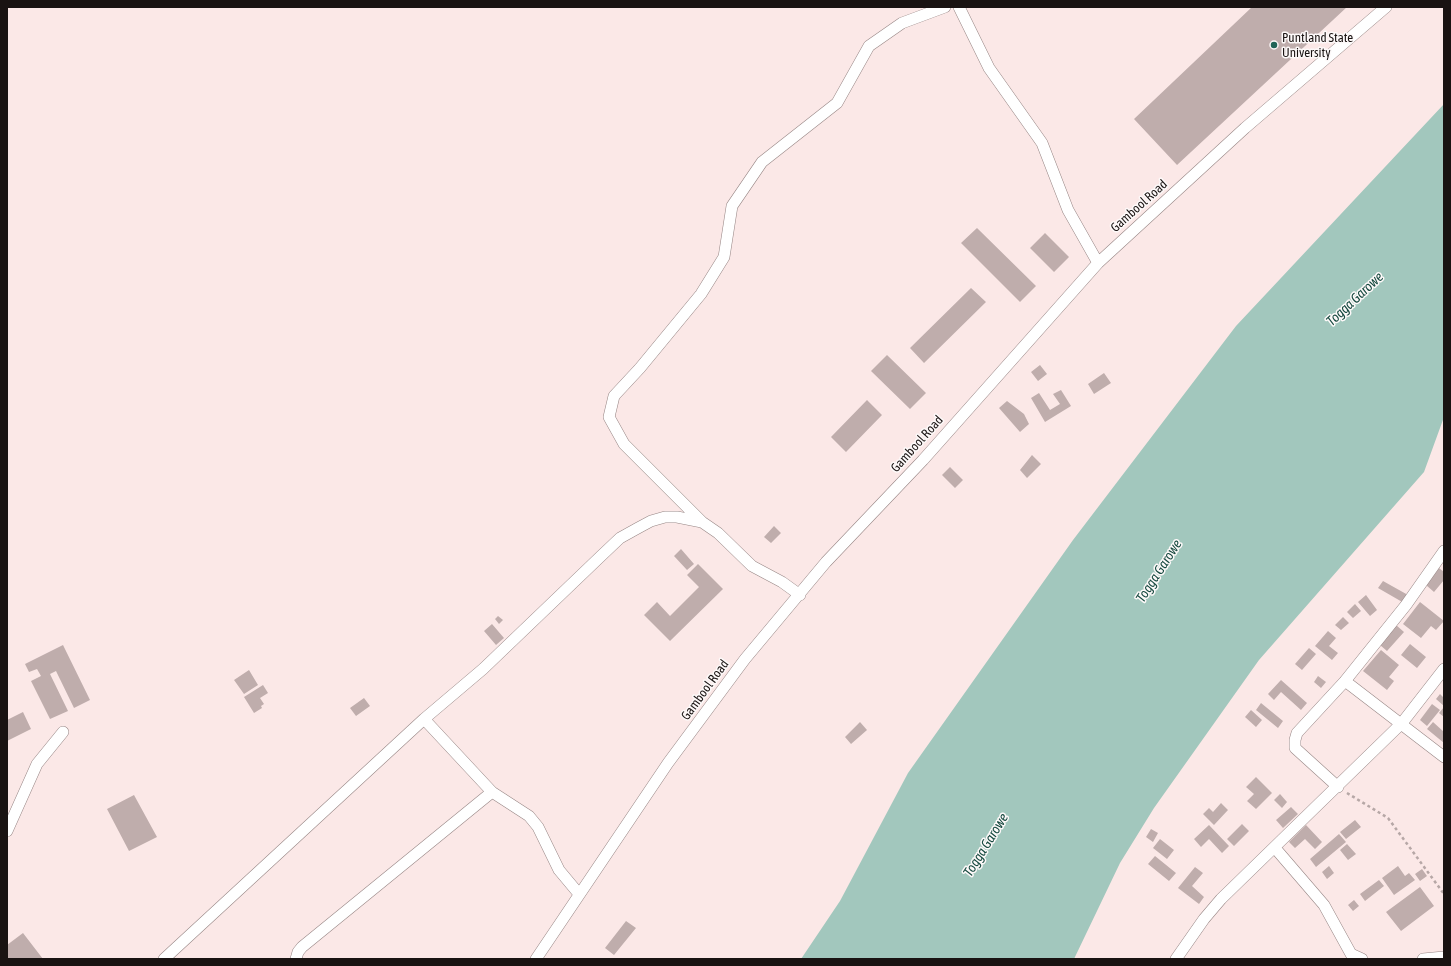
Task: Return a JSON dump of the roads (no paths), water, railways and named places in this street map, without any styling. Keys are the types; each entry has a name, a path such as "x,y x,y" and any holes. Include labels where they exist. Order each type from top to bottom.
{"street":[{"path":"800,595 782,582 752,566 718,533 702,522 624,444 609,417 614,396 640,368 701,294 724,257 732,206 762,162 837,103 869,46 902,23 945,7"},
{"path":"958,7 989,68 1042,143 1068,210 1098,263"},
{"name":"Gambool Road","path":"536,959 677,751 745,659 826,562 923,460 1098,263 1257,119 1386,7"},
{"path":"164,959 424,719 483,668 620,538 652,521 665,517 677,517 702,522"},
{"path":"1338,787 1295,748 1294,740 1297,733 1345,681 1406,605 1444,551"},
{"path":"1176,959 1204,919 1221,899 1338,787 1402,723 1444,669"},
{"path":"1345,681 1402,723 1444,757"},
{"path":"424,719 492,792 529,816 538,827 559,870 579,894"},
{"path":"7,831 37,764 63,732"},
{"path":"296,959 298,952 302,947 492,792"},
{"path":"1275,848 1324,905 1348,956 1362,959"},
{"path":"1423,959 1444,956"}],"water":[{"name":"Togga Garowe","path":"1444,104 1444,417 1424,472 1259,660 1154,808 1120,863 1074,959 801,959 840,901 908,773 1073,540 1236,326"}],"place":[{"name":"Puntland State University","path":"1274,45"}]}
